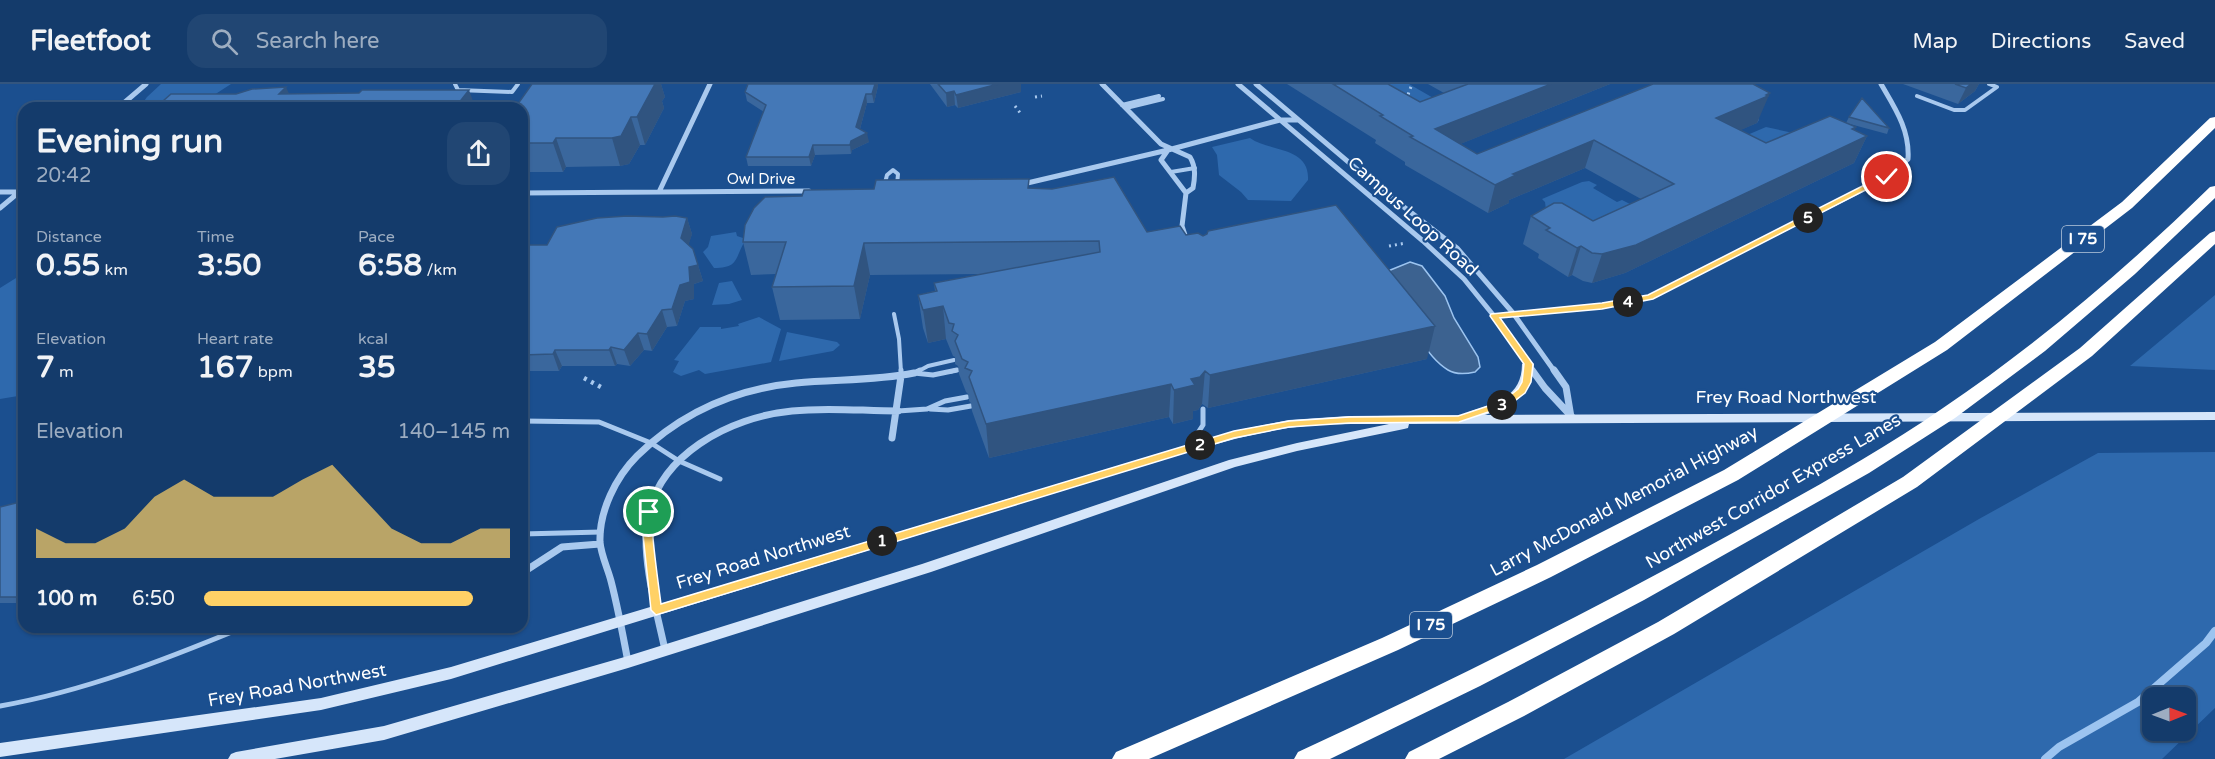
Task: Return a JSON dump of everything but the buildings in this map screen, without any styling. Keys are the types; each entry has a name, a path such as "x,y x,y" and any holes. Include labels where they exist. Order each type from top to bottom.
{"highway":[{"name":"Larry McDonald Memorial Highway","path":"1124,759 1400,639 1544,571 1731,475 1941,345 2127,205 2215,121"},
{"name":"Northwest Corridor Express Lanes","path":"1306,759 1417,708 1654,586 1834,485 1976,394 2037,347 2166,239 2215,190"},
{"path":"1417,759 1516,709 1666,628 1910,482 2086,352 2215,236"}],"main road":[{"path":"1459,419 1492,409 1515,398 1526,382 1528,364"},
{"name":"Frey Road Northwest","path":"0,750 321,704 451,673 1188,448 1234,435 1289,424 1349,420 1572,417 2215,416"},
{"name":"Frey Road Northwest","path":"237,759 384,733 628,662 926,568 1233,463 1297,447 1429,420"}],"street":[{"path":"125,102 146,84"},
{"path":"659,192 710,84"},
{"path":"1102,84 1168,150 1187,154 1195,168 1193,188 1186,193"},
{"name":"Campus Loop Road","path":"1238,84 1464,279 1494,316 1545,388 1572,417"},
{"name":"Campus Loop Road","path":"1256,84 1378,187 1445,238 1487,281 1566,387 1572,417"},
{"path":"1494,316 1619,304 1663,292 1887,177 1908,159 1910,147 1901,118 1881,84"},
{"path":"1013,186 1168,150 1280,120 1298,120"},
{"path":"1168,150 1161,160 1186,193 1182,226 1186,238"},
{"path":"889,191 897,190"},
{"name":"Owl Drive","path":"528,193 818,191"},
{"path":"0,192 18,192"},
{"path":"0,208 18,193"},
{"path":"628,662 621,621 600,544 603,516 616,484 629,464 651,442 693,412 725,398 788,384 852,382 914,373"},
{"path":"892,438 898,411 901,376"},
{"path":"665,650 656,610 647,525 658,487 679,461 727,429 771,414 801,411 898,411"},
{"path":"528,569 562,547 600,544"}],"lane":[{"path":"455,84 458,90 474,92 512,92 518,84"},
{"path":"1989,84 1999,85"},
{"path":"1917,96 1954,110 1965,110 1999,85"},
{"path":"1124,106 1161,98"},
{"path":"880,191 886,176 894,168 898,174 897,190"},
{"path":"1171,172 1195,168"},
{"path":"894,314 899,339 901,376"},
{"path":"914,373 928,366 954,360"},
{"path":"914,373 933,375 957,370"},
{"path":"927,409 945,401 967,397"},
{"path":"898,411 948,410 971,406"},
{"path":"1188,448 1205,423 1206,416 1203,409"},
{"path":"528,421 599,422 651,442 679,461 720,479"},
{"path":"528,534 601,532"},
{"path":"0,706 39,700 105,682 149,667 230,633"}],"path":[{"path":"1405,103 1412,84"},
{"path":"1035,97 1042,96"},
{"path":"1015,106 1021,114"},
{"path":"1389,246 1408,243"},
{"path":"584,378 601,387"}],"shaded area":[{"path":"161,84 231,84 214,95 184,102 143,102"},
{"path":"1375,84 1409,84 1442,103 1420,118"},
{"path":"1766,127 1798,134 1756,157 1726,144"},
{"path":"1250,138 1296,155 1302,161 1307,169 1308,180 1291,201 1248,200 1219,175 1217,155 1212,147"},
{"path":"1589,181 1597,185 1593,188 1617,202 1622,200 1634,206 1591,231 1546,210 1542,199"},
{"path":"736,232 737,236 746,239 735,261 722,268 714,268 703,252 708,247 711,236"},
{"path":"1410,262 1422,266 1445,296 1454,318 1478,357 1480,367 1475,372 1461,374 1448,370 1428,352 1420,339 1388,271"},
{"path":"18,277 18,396 0,399 0,288"},
{"path":"732,281 742,300 729,304 712,305 719,283"},
{"path":"2215,295 2215,370 2130,366"},
{"path":"759,317 781,329 771,362 705,374 699,370 681,376 673,372 679,361 674,360 700,327 721,327 721,329 739,326 738,324"},
{"path":"787,332 837,342 840,345 833,351 779,361"},
{"path":"2215,452 2215,708 2196,726 2196,687 2142,687 2142,741 2181,741 2162,759 1564,759 1979,519 2098,453"}],"waterway":[{"path":"2045,759 2059,747 2138,702 2206,643 2215,631"}],"route":[{"path":"649,512 647,525 649,554 656,610 1234,435 1289,424 1349,420 1459,419 1506,403 1515,398 1526,382 1528,364 1494,316 1535,310 1602,306 1650,297 1887,177"}]}
